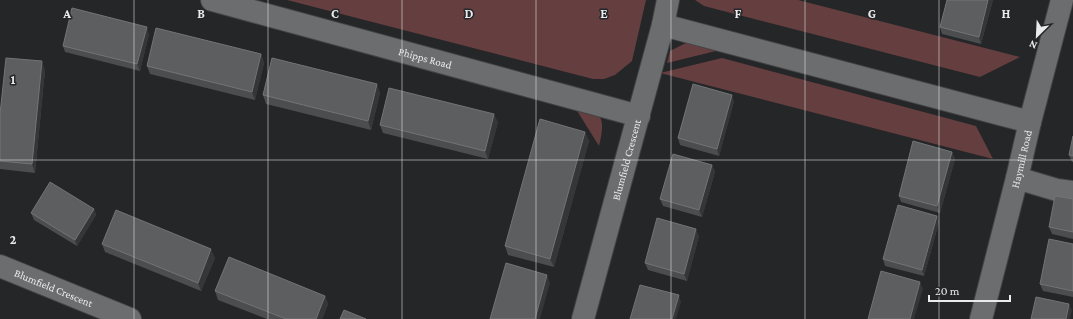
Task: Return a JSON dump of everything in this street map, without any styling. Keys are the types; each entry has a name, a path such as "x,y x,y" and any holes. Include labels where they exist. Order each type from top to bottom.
{"street":[{"name":"Phipps Road","path":"212,0 639,116"},
{"name":"Blumfield Crescent","path":"583,319 639,116 663,25 668,0"},
{"name":"Haymill Road","path":"981,319 1062,0"},
{"path":"663,25 1030,122"},
{"path":"1017,178 1057,190 1073,192"},
{"name":"Blumfield Crescent","path":"0,266 130,319"}],"shaded area":[{"path":"287,0 646,0 632,61 615,75 604,79 593,79"},
{"path":"695,0 798,0 1020,57 980,77 704,6"},
{"path":"690,41 716,51 667,63 670,51"},
{"path":"722,58 976,126 993,159 660,73"},
{"path":"571,101 595,111 599,115 602,127 599,146"}],"building":[{"path":"947,0 988,0 979,37 940,27"},
{"path":"72,8 147,27 137,64 63,46"},
{"path":"156,28 261,54 252,92 147,66"},
{"path":"6,58 42,61 32,164 0,161 0,114"},
{"path":"272,58 377,84 368,121 263,95"},
{"path":"693,84 732,95 717,149 678,138"},
{"path":"389,88 494,114 485,151 380,125"},
{"path":"540,119 585,132 550,259 505,246"},
{"path":"1073,136 1073,156 1069,155"},
{"path":"913,141 952,152 937,206 899,196"},
{"path":"673,154 712,165 699,210 660,199"},
{"path":"50,182 94,209 75,240 31,213"},
{"path":"1055,196 1073,199 1073,232 1049,227"},
{"path":"898,205 937,216 922,270 883,259"},
{"path":"116,210 211,249 198,283 102,244"},
{"path":"657,218 696,229 684,274 645,263"},
{"path":"1049,239 1073,244 1073,291 1040,284"},
{"path":"229,257 325,296 316,319 286,319 215,291"},
{"path":"506,263 547,275 535,319 490,319"},
{"path":"881,271 920,282 910,319 868,319"},
{"path":"640,285 679,295 672,319 630,319"},
{"path":"1036,297 1069,304 1066,319 1031,319"},
{"path":"344,310 366,319 340,319"}]}
